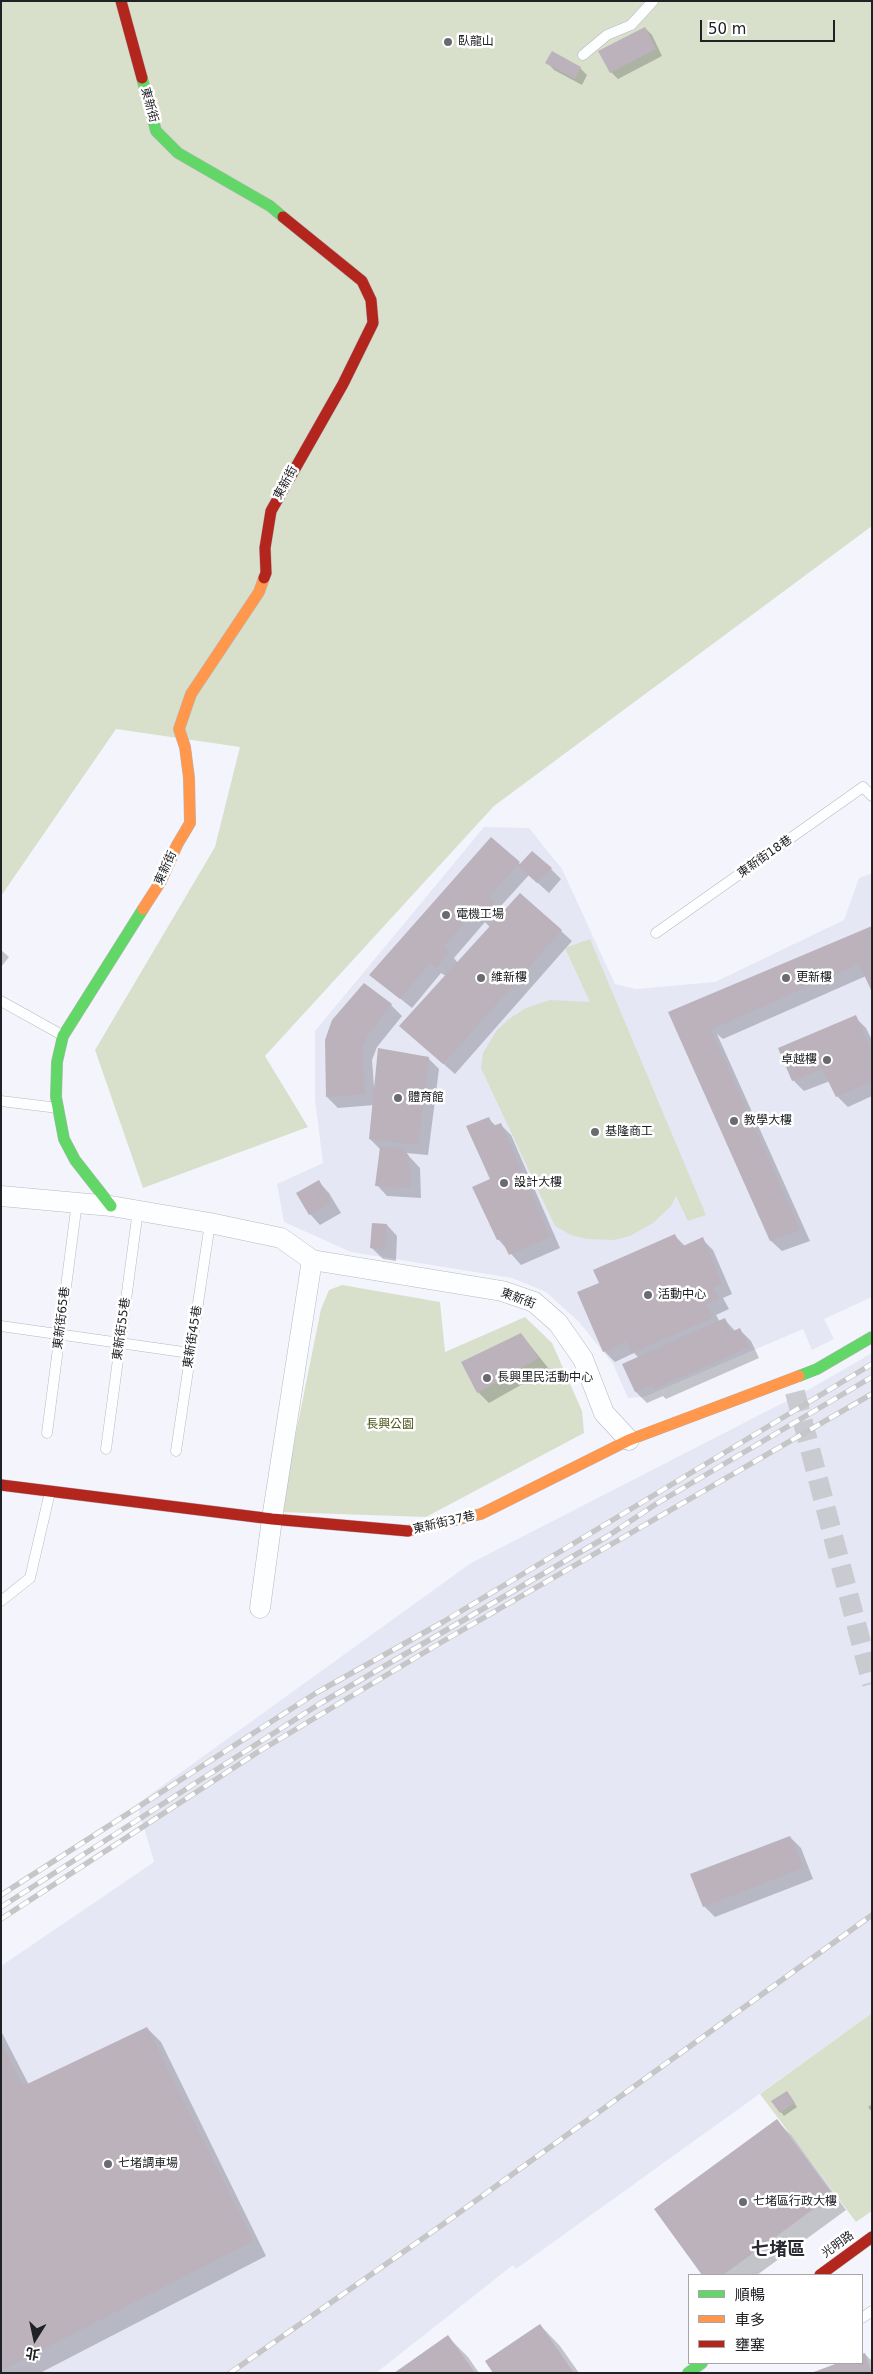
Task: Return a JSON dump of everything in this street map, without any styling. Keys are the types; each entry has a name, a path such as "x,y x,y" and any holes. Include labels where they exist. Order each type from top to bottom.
{"street":[{"name":"東新街","path":"112,1206 75,1160 64,1139 56,1097 57,1062 63,1036 162,881 177,845 190,824 189,778 185,747 179,728 191,694 260,592 266,573 265,548 270,511 343,384 373,323 371,300 362,281 270,206 178,153 156,131 121,1"},
{"name":"東新街","path":"1,1196 112,1206 210,1223 281,1238 312,1260 502,1291 534,1302 558,1323 582,1359 604,1413 629,1440"},
{"path":"260,1608 312,1260"},
{"path":"629,1440 793,1386 817,1369 872,1337"},
{"name":"東新街37巷","path":"1,1485 272,1519 408,1531 431,1528 481,1514 629,1440"},
{"name":"光明路","path":"821,2274 872,2237"},
{"path":"688,2373 701,2364"}],"lane":[{"path":"583,55 607,35 631,24 653,1"},
{"name":"東新街18巷","path":"656,933 864,787 872,796"},
{"path":"1,1002 63,1036"},
{"path":"1,1101 58,1108"},
{"name":"東新街65巷","path":"47,1433 77,1202"},
{"name":"東新街55巷","path":"106,1449 138,1210"},
{"name":"東新街45巷","path":"176,1451 210,1223"},
{"path":"1,1326 190,1353"},
{"path":"1,1602 30,1578 50,1491"}],"shaded area":[{"name":"基隆商工","path":"484,827 529,828 562,869 615,984 636,989 715,982 844,920 859,878 872,873 872,1297 824,1319 834,1339 812,1350 803,1329 644,1397 628,1398 613,1364 579,1322 546,1292 512,1278 351,1252 284,1222 277,1184 323,1163 315,1100 315,1031"},
{"path":"872,1353 872,2013 516,2269 513,2265 376,2373 1,2373 1,1966 154,1862 137,1804 471,1563 808,1390"}],"green space":[{"path":"1,1 872,1 872,526 494,806 265,1056 308,1127 143,1188 95,1050 215,847 240,747 116,729 1,896"},
{"path":"590,939 706,1215 688,1221 676,1196 671,1206 653,1223 630,1236 614,1240 586,1239 571,1235 555,1226 481,1068 483,1053 497,1030 509,1019 526,1008 550,1000 590,1002 565,948"},
{"name":"長興公園","path":"342,1285 440,1302 445,1352 525,1317 552,1343 582,1411 584,1433 426,1517 280,1512 321,1309 329,1290"},
{"path":"872,2013 872,2211 856,2222 760,2094"}],"building":[{"path":"645,27 656,49 610,73 598,51"},
{"path":"552,51 581,67 575,79 545,63"},
{"name":"電機工場","path":"491,837 520,862 489,897 495,902 480,918 473,912 444,947 449,952 436,968 430,963 400,999 369,975"},
{"path":"532,851 552,868 537,883 518,866"},
{"name":"維新樓","path":"520,893 562,930 443,1064 399,1026"},
{"path":"872,926 872,992 859,964 712,1029 705,1016 800,1230 770,1241 668,1012"},
{"path":"364,983 392,1004 367,1036 362,1049 365,1094 326,1097 325,1040 332,1020"},
{"name":"卓越樓","path":"856,1015 872,1052 872,1081 836,1097 822,1069 792,1081 778,1048"},
{"name":"體育館","path":"378,1048 429,1057 418,1145 369,1139"},
{"name":"設計大樓","path":"489,1117 493,1126 501,1123 550,1237 509,1255 501,1239 497,1240 472,1187 490,1179 466,1126"},
{"path":"380,1147 403,1148 409,1156 411,1188 375,1186"},
{"path":"319,1180 331,1202 309,1215 296,1193"},
{"path":"372,1223 387,1224 385,1251 370,1248"},
{"name":"活動中心","path":"675,1234 681,1247 703,1237 722,1284 713,1287 719,1299 706,1304 712,1318 632,1353 627,1341 603,1352 577,1292 599,1283 593,1270"},
{"path":"725,1318 731,1332 740,1328 749,1347 654,1389 653,1385 635,1392 622,1364"},
{"name":"長興里民活動中心","path":"521,1333 539,1358 477,1393 461,1362"},
{"path":"790,1836 803,1868 703,1907 690,1874"},
{"name":"七堵調車場","path":"147,2027 253,2241 1,2371 1,2043 23,2086"},
{"path":"787,2091 795,2103 780,2113 771,2101"},
{"name":"七堵區行政大樓","path":"777,2119 833,2195 724,2274 701,2274 654,2209"},
{"path":"540,2324 574,2373 493,2373 485,2361"},
{"path":"448,2335 475,2373 394,2373"},
{"path":"865,2353 872,2373 811,2373 835,2364 863,2364 863,2354"}],"tunnel":[{"path":"795,1392 872,1684"}],"railway":[{"path":"1,1895 316,1693 443,1622 872,1364"},
{"path":"1,1907 321,1703 608,1536 656,1504 872,1377"},
{"path":"1,1919 258,1752 440,1643 872,1394"},
{"path":"230,2373 442,2225 872,1915"}],"traffic: fast":[{"path":"142,78 156,131 178,153 270,206 283,217"},
{"path":"111,1206 75,1160 64,1139 56,1097 57,1062 63,1036 143,909"},
{"path":"799,1376 817,1369 872,1337"},
{"path":"688,2373 701,2364"}],"traffic: slow":[{"path":"143,909 161,881 177,845 190,823 189,778 185,747 179,729 191,694 259,592 264,578"},
{"path":"408,1531 481,1514 629,1440 799,1376"}],"traffic: jam":[{"path":"121,1 142,78"},
{"path":"264,578 266,573 265,548 271,511 343,384 373,323 371,300 362,281 283,217"},
{"path":"1,1485 272,1519 408,1531"},
{"path":"821,2274 872,2237"}],"place":[{"name":"臥龍山","path":"448,42"},
{"name":"電機工場","path":"446,915"},
{"name":"維新樓","path":"481,978"},
{"name":"更新樓","path":"786,978"},
{"name":"卓越樓","path":"827,1060"},
{"name":"體育館","path":"398,1098"},
{"name":"教學大樓","path":"734,1121"},
{"name":"基隆商工","path":"595,1132"},
{"name":"設計大樓","path":"504,1183"},
{"name":"活動中心","path":"648,1295"},
{"name":"長興里民活動中心","path":"487,1378"},
{"name":"七堵調車場","path":"108,2164"},
{"name":"七堵區行政大樓","path":"743,2202"}],"district":[{"name":"七堵區","path":"778,2250"}]}
